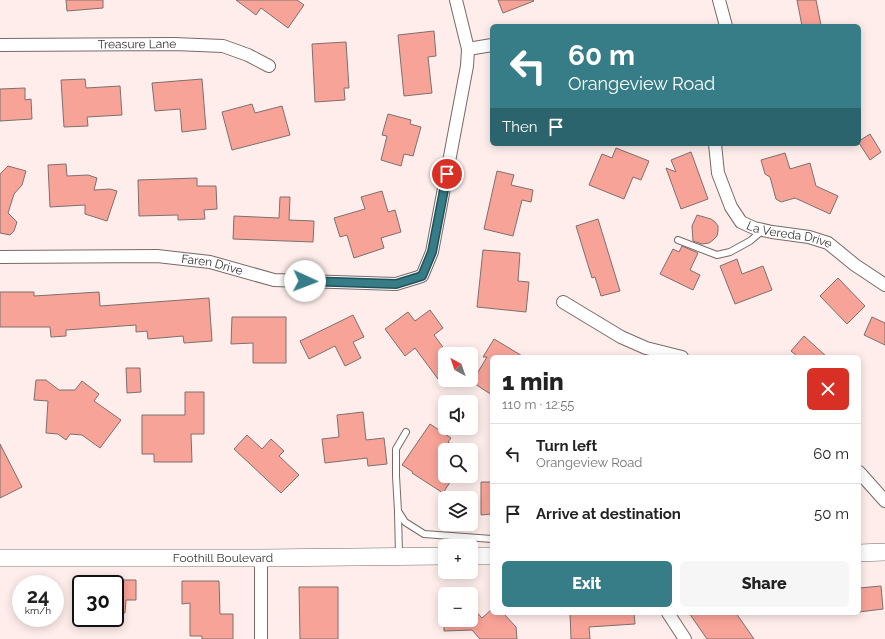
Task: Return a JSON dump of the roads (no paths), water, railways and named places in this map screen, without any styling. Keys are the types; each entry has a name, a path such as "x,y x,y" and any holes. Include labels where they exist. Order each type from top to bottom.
{"street":[{"path":"456,0 468,49 490,45"},
{"path":"718,0 725,24"},
{"name":"Treasure Lane","path":"0,46 174,44 223,46 248,55 269,66"},
{"name":"Faren Drive","path":"0,257 157,256 210,262 274,280 396,284 422,276 432,252 467,66 468,49"},
{"name":"La Vereda Drive","path":"715,146 718,173 731,207 741,222 754,228 809,237 828,243 855,265 885,285"},
{"path":"563,302 621,337 646,348 674,355"},
{"path":"861,474 885,501"},
{"path":"861,553 885,552"},
{"name":"Foothill Boulevard","path":"0,558 438,556"},
{"path":"478,556 490,556"},
{"path":"261,558 261,639"},
{"path":"669,615 685,639"}],"lane":[{"path":"678,240 717,255 730,252 750,241 763,230"},
{"path":"399,557 396,449 406,432"},
{"path":"398,511 405,522 424,534 490,539"}]}
